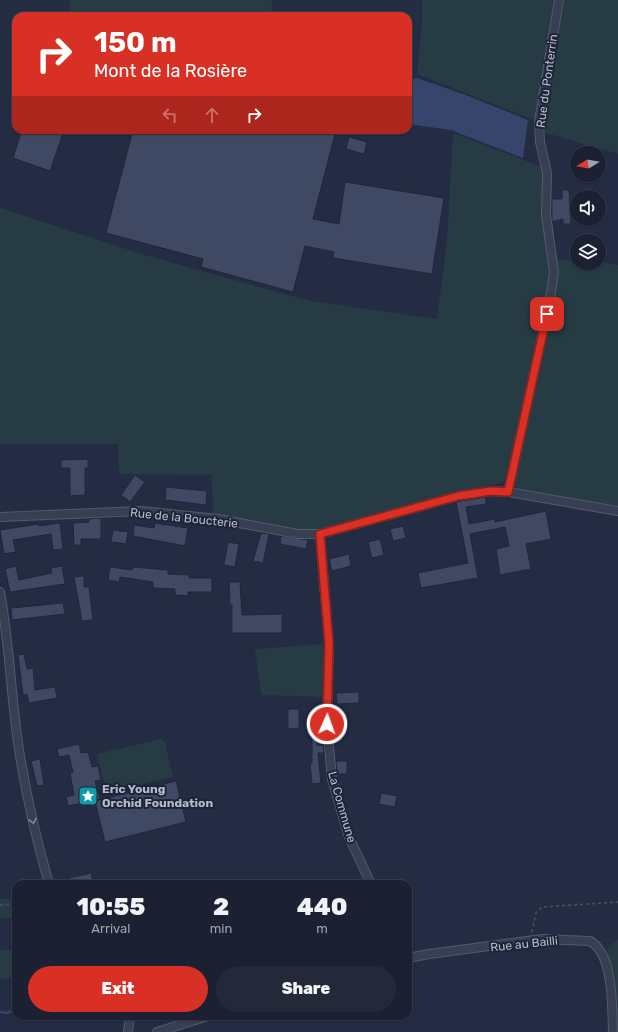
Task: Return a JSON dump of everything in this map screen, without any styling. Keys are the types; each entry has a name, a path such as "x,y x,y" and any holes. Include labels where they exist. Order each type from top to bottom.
{"street":[{"name":"Rue du Ponterrin","path":"508,492 550,300 554,272 546,215 547,173 540,142 539,121 559,0"},
{"name":"Rue de la Boucterie","path":"0,517 141,511 218,519 298,534 320,534 458,496 491,491 508,492 618,511"},
{"name":"La Commune","path":"320,534 329,644 327,724 332,779 349,838 369,880"},
{"path":"0,592 7,628 20,755 48,880"},
{"name":"Rue au Bailli","path":"412,957 530,942 570,940 590,941 596,944 602,952 608,969 613,1032"},
{"path":"128,1032 130,1020"},
{"path":"157,1032 195,1020"}],"path":[{"path":"530,942 536,913 542,907 618,902"},
{"path":"0,905 12,904"}],"shaded area":[{"path":"69,0 272,0 271,12 71,12"},
{"path":"422,0 555,0 534,120 417,74 422,21"},
{"path":"564,0 618,0 618,154 606,150 606,146 591,146 543,132"},
{"path":"453,133 542,167 543,215 550,275 542,330 507,478 502,483 445,495 338,526 313,530 290,529 213,515 212,475 119,474 118,444 0,444 0,208 145,255 310,301 437,319 447,241"},
{"path":"557,259 570,260 570,270 606,270 606,263 618,265 618,506 519,490 514,484 557,292"},
{"path":"324,644 323,697 261,695 255,649"},
{"path":"161,739 165,742 173,777 102,793 100,784 104,782 97,754"},
{"path":"0,899 12,899 12,918 0,918"},
{"path":"618,939 618,1032 616,1032 614,991 607,949"},
{"path":"0,950 12,950 12,978 0,980"}],"water":[{"path":"417,78 463,94 528,120 523,158 451,130 412,125 412,79"}],"building":[{"path":"21,134 63,134 50,171 13,158"},
{"path":"132,134 335,134 313,219 339,224 345,182 444,198 432,274 333,258 334,252 305,246 293,292 201,267 203,259 106,233"},
{"path":"349,137 367,142 364,154 346,149"},
{"path":"562,190 569,190 570,224 563,224 563,219 552,222 552,199 562,199"},
{"path":"88,459 88,468 85,468 85,495 70,496 70,468 61,468 61,460"},
{"path":"135,475 145,482 130,502 121,495"},
{"path":"166,487 207,491 206,505 165,500"},
{"path":"486,497 486,504 466,507 469,524 495,519 495,522 546,511 551,539 526,544 531,569 500,575 496,549 509,546 505,527 470,534 478,578 421,588 418,573 468,563 456,502"},
{"path":"101,518 101,539 81,539 81,545 74,545 73,523 89,522 89,519"},
{"path":"60,523 63,549 53,550 51,534 13,540 16,552 4,554 0,530 39,524 39,526"},
{"path":"155,523 188,528 185,546 133,536 134,525 154,528"},
{"path":"403,526 406,538 393,541 390,529"},
{"path":"113,530 128,532 126,544 111,542"},
{"path":"261,533 269,534 263,563 253,561"},
{"path":"281,536 308,540 306,549 280,544"},
{"path":"380,539 384,555 372,558 368,542"},
{"path":"228,542 239,544 235,567 224,565"},
{"path":"349,554 351,566 332,571 329,559"},
{"path":"16,566 19,580 52,573 51,568 62,566 65,584 10,592 5,569"},
{"path":"110,567 132,570 133,567 168,570 168,574 189,575 189,578 212,578 212,592 188,592 188,596 175,595 175,589 153,588 153,582 120,577 119,582 108,580"},
{"path":"84,576 84,587 89,587 93,620 82,621 74,577"},
{"path":"229,582 240,582 242,615 282,614 282,633 232,633 232,605 230,605"},
{"path":"63,603 65,614 12,620 11,608"},
{"path":"24,654 27,669 33,668 35,690 55,687 57,698 29,703 27,694 23,695 18,655"},
{"path":"359,692 359,703 337,704 336,693"},
{"path":"288,709 299,709 299,728 288,729"},
{"path":"312,737 317,737 317,745 323,745 324,753 318,753 321,783 312,784 310,763 312,763"},
{"path":"79,744 81,753 88,752 92,767 98,766 101,780 95,781 100,799 68,806 66,797 74,795 70,773 73,772 69,755 59,757 57,749"},
{"path":"40,759 44,785 37,786 31,761"},
{"path":"336,761 347,761 347,774 337,774"},
{"path":"176,781 186,822 105,842 95,801"},
{"path":"381,793 397,796 395,807 379,804"},
{"path":"91,873 93,880 70,880 69,878"}],"waterway":[{"path":"0,1012 7,1013 12,1011"}],"place":[{"name":"Eric Young Orchid Foundation","path":"88,796"}],"route":[{"path":"327,724 329,644 320,534 458,496 491,491 508,492 547,314"}]}
